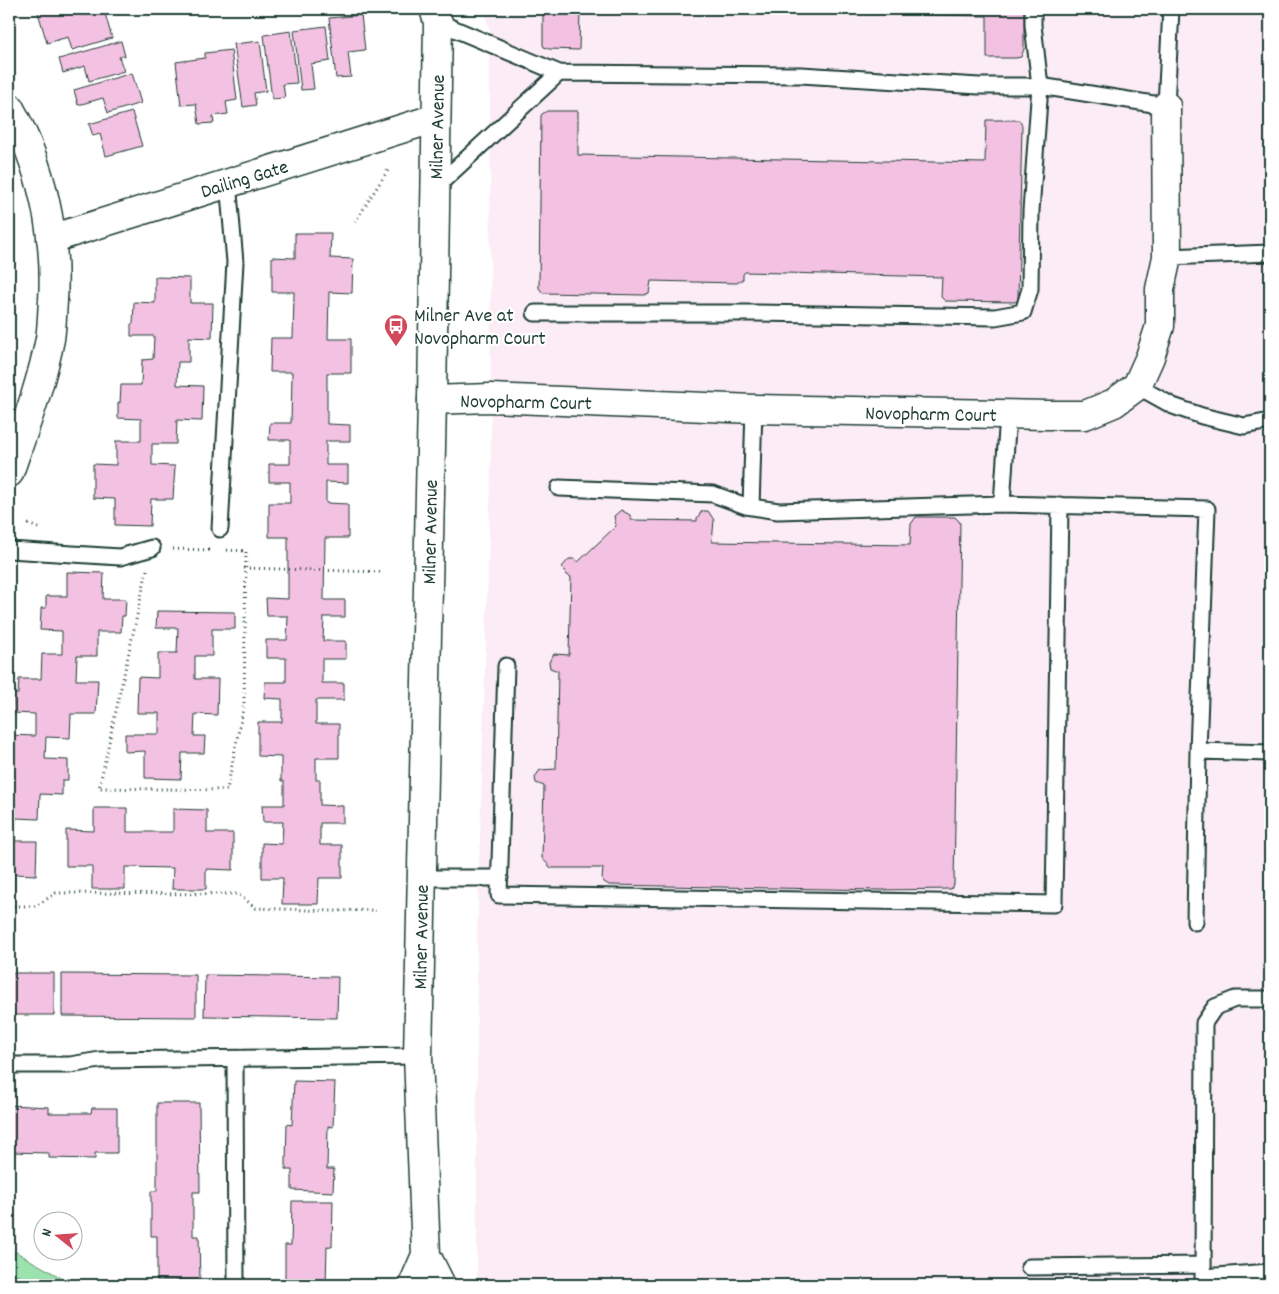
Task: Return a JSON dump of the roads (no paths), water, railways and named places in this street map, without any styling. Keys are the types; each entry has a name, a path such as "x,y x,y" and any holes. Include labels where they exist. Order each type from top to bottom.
{"street":[{"name":"Milner Avenue","path":"436,15 436,188 418,1056 426,1255 441,1285"},
{"name":"Novopharm Court","path":"432,400 490,398 754,409 1085,415 1114,404 1136,386 1150,357 1160,326 1160,288 1167,257 1166,106"},
{"path":"9,107 40,177 47,208 54,285 50,338 36,395 16,427 9,473"},
{"name":"Dailing Gate","path":"51,240 228,182 436,118"},
{"name":"Milner Avenue","path":"413,1285 426,1255"}],"lane":[{"path":"535,313 757,313 995,317 1023,312 1030,289 1031,211 1040,86 1033,25 1034,9"},
{"path":"436,15 559,72 801,75 979,86 1040,86 1166,106 1171,9"},
{"path":"436,188 559,72"},
{"path":"220,529 235,262 228,182"},
{"path":"1167,257 1270,253"},
{"path":"1136,386 1173,406 1202,416 1244,426 1270,421"},
{"path":"751,507 754,409"},
{"path":"1002,504 1008,414"},
{"path":"559,488 713,494 751,507 778,511 1002,504 1207,509 1198,751 1195,922"},
{"path":"506,666 499,895 1054,904 1060,506"},
{"path":"9,550 120,557 152,548"},
{"path":"1198,751 1270,753"},
{"path":"421,878 500,878"},
{"path":"1203,1276 1204,1023 1215,1007 1235,999 1270,999"},
{"path":"9,1065 70,1065 100,1060 418,1056"},
{"path":"235,1059 236,1285"},
{"path":"1029,1267 1203,1276 1270,1272"}],"place":[{"name":"Milner Ave at Novopharm Court","path":"396,347"}]}
